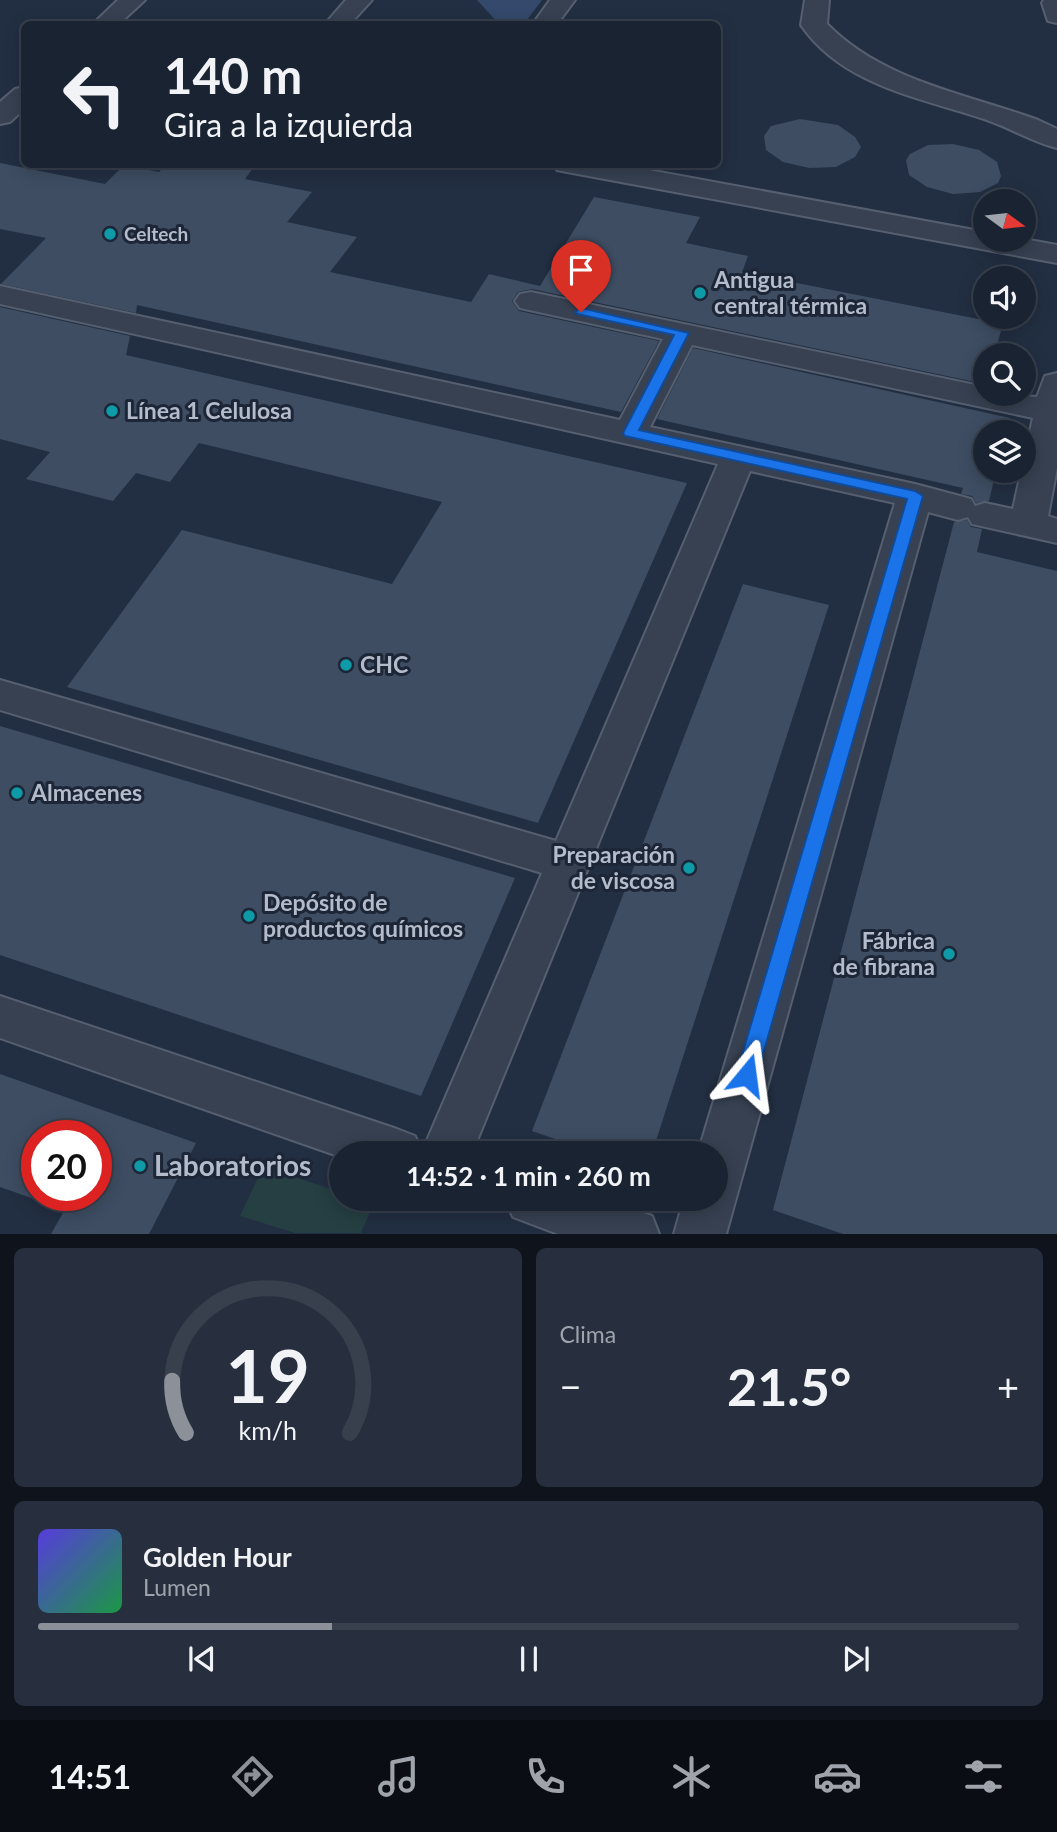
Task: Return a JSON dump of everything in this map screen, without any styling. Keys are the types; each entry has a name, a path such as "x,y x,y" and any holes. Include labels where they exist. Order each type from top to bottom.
{"lane":[{"path":"108,21 133,0"},
{"path":"340,21 360,0"},
{"path":"547,21 563,0"},
{"path":"817,0 814,26 826,42 852,61 899,83 1057,140"},
{"path":"1057,3 1054,3 1057,16"},
{"path":"0,116 21,98"},
{"path":"589,168 1057,254"},
{"path":"0,295 915,496 1043,528 1054,397 682,333 531,301"},
{"path":"630,433 682,333"},
{"path":"452,1141 738,457"},
{"path":"727,1141 915,496"},
{"path":"0,695 568,863"},
{"path":"0,1017 362,1141"},
{"path":"560,1211 600,1228"},
{"path":"700,1234 707,1211"}],"green space":[{"path":"263,1167 329,1188 329,1211 370,1211 361,1233 295,1233 240,1216"}],"water":[{"path":"477,0 542,0 526,21 496,21"}],"building":[{"path":"800,119 838,125 855,137 861,147 855,157 836,167 809,168 783,162 766,150 764,136 771,126"},
{"path":"953,144 979,150 997,162 1001,176 998,183 986,189 973,189 973,193 953,194 927,187 909,175 906,160 910,154 928,145"},
{"path":"0,163 105,184 121,168 159,172 163,168 253,168 245,179 312,192 287,222 357,237 330,272 471,302 489,274 540,286 594,197 700,217 686,243 748,256 742,272 973,318 973,329 1002,329 997,343 973,343 973,381 532,289 518,292 512,301 519,311 659,341 621,412 137,305 136,313 1,284 46,238 0,229"},
{"path":"0,307 130,336 126,355 687,483 538,823 67,687 182,530 392,584 442,502 199,443 170,482 136,473 113,501 26,479 50,452 0,439"},
{"path":"693,348 1010,418 973,420 973,483 993,483 989,501 976,503 972,496 961,494 963,488 657,419"},
{"name":"Fábrica de fibrana","path":"967,520 971,527 982,529 977,552 1057,571 1057,1234 843,1234 773,1210 954,522"},
{"name":"Preparación de viscosa","path":"743,584 829,605 656,1141 561,1141 532,1131"},
{"name":"Depósito de productos químicos","path":"0,726 515,878 421,1096 0,955"},
{"name":"Laboratorios","path":"0,1074 196,1143 149,1234 51,1234 64,1211 112,1211 112,1120 21,1120 21,1194 0,1187"}],"place":[{"name":"Celtech","path":"110,234"},
{"name":"Antigua central térmica","path":"700,293"},
{"name":"Línea 1 Celulosa","path":"112,411"},
{"name":"CHC","path":"346,665"},
{"name":"Almacenes","path":"17,793"},
{"name":"Preparación de viscosa","path":"689,868"},
{"name":"Depósito de productos químicos","path":"249,916"},
{"name":"Fábrica de fibrana","path":"949,954"},
{"name":"Laboratorios","path":"140,1166"}],"route":[{"path":"581,312 682,333 630,433 915,496 747,1075"}]}
